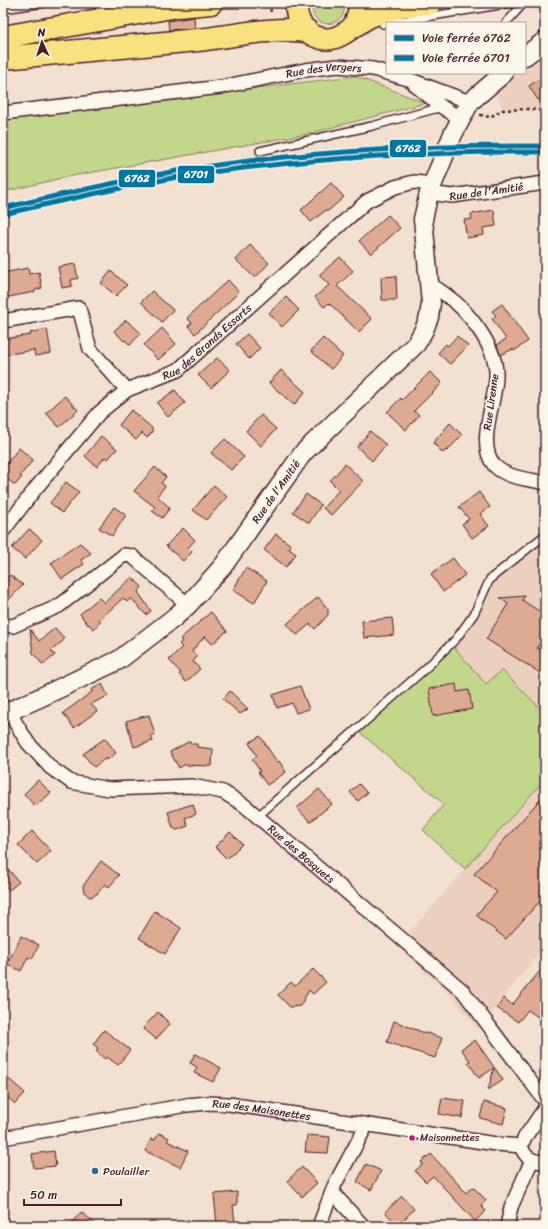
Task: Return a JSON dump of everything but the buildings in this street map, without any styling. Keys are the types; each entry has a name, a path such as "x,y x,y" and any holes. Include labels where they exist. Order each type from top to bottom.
{"highway":[{"path":"3,37 103,11 211,3"},
{"path":"3,58 184,41 271,31 306,31"}],"main road":[{"path":"296,3 300,23 306,31 325,39 344,35 352,28 403,6 431,3"}],"street":[{"path":"526,55 545,41"},
{"name":"Rue des Vergers","path":"3,113 221,87 305,70 337,66 373,70 386,73"},
{"name":"Rue des Vergers","path":"389,74 408,79 463,116"},
{"name":"Rue de l'Amitié","path":"7,712 119,660 188,605 223,566 303,453 416,344 424,330 432,303 423,219 430,189 444,155 463,116 503,74"},
{"path":"408,79 442,107 463,116"},
{"name":"Rue des Grands Essarts","path":"3,531 36,488 99,413 127,390 178,370 367,201 395,187 414,182 430,189"},
{"name":"Rue de l'Amitié","path":"430,189 452,196 545,184"},
{"name":"Rue Lirenne","path":"431,285 458,304 479,328 488,343 494,358 496,373 486,438 487,450 493,464 503,472 545,483"},
{"path":"3,321 79,308 90,349 127,390"},
{"path":"3,625 13,626 59,606 124,555 132,556 188,605"},
{"name":"Rue des Bosquets","path":"7,712 28,743 51,768 71,782 109,789 192,786 223,792 244,805 463,991 545,1101"},
{"name":"Rue des Maisonettes","path":"3,1138 187,1105 208,1103 229,1104 521,1146"},
{"path":"545,1108 525,1137 521,1146 524,1155 532,1160 545,1162"},
{"path":"319,1226 332,1192 349,1156 364,1130 365,1124"},
{"path":"507,1226 511,1207 532,1160"},
{"path":"332,1192 363,1226"}],"lane":[{"path":"3,9 44,3"},
{"path":"375,17 512,3"},
{"path":"507,22 524,3"},
{"path":"260,151 372,126 442,107"},
{"path":"258,816 425,669 451,644 474,614 490,579 545,535"}],"path":[{"path":"541,111 545,107"},
{"path":"463,116 490,117 502,110 517,109 545,111"}],"shaded area":[{"path":"545,56 545,108 502,109 497,92 520,74 526,74 526,69"},
{"path":"545,535 545,713 502,670 486,684 451,644 456,639 490,579"},
{"path":"545,779 545,946 478,1029 453,998 397,946"}],"green space":[{"path":"312,3 344,3 344,11 341,18 335,22 329,24 322,23 316,19 313,13"},
{"path":"355,76 426,103 307,134 66,177 3,192 3,119"},
{"path":"451,644 486,684 502,670 545,713 545,779 465,869 423,830 444,804 356,729"}],"rail line":[{"name":"6762","path":"3,208 160,174 228,163 364,150 545,146"},
{"name":"6701","path":"4,214 162,180 230,170 320,160 410,154 545,152"}],"place":[{"name":"Maisonnettes","path":"412,1138"},
{"name":"Poulailler","path":"95,1171"}]}
